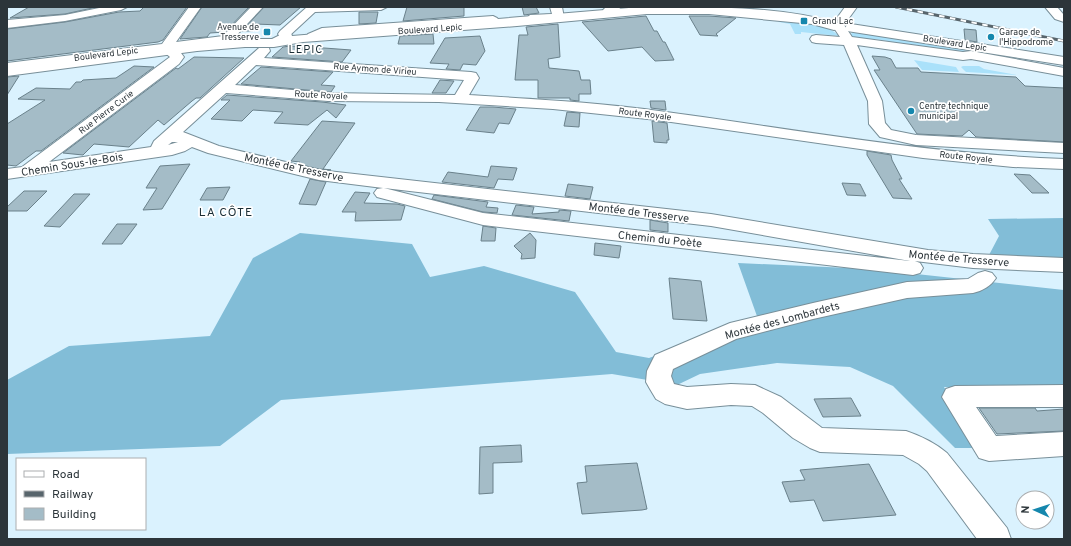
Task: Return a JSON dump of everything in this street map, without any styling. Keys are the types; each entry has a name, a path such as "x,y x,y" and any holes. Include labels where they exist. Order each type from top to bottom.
{"main road":[{"name":"Boulevard Lepic","path":"7,72 169,48 269,42 312,36 557,12 612,10 709,10 813,20 845,31 870,30 1064,61"},
{"name":"Boulevard Lepic","path":"198,47 228,39 269,42"}],"street":[{"path":"7,24 65,18 122,7"},
{"path":"169,48 195,7"},
{"path":"228,39 228,37 257,7"},
{"path":"173,143 188,119 223,88 269,42 313,8 381,7"},
{"path":"851,7 842,18 845,31 875,101 877,124 886,134 916,140 1064,148"},
{"path":"1051,7 1059,18 1064,19"},
{"path":"845,31 963,62 1064,80"},
{"path":"816,39 845,31 963,56 971,55 1064,72"},
{"name":"Boulevard Lepic","path":"7,67 169,48 228,39"},
{"name":"Rue Aymon de Virieu","path":"269,42 471,76 472,78 460,99"},
{"name":"Rue Pierre Curie","path":"27,171 174,61 177,57 176,54 169,48"},
{"name":"Route Royale","path":"223,88 328,97 460,99 531,103 636,113 924,153 1013,162 1064,164"},
{"name":"Chemin Sous-le-Bois","path":"7,174 136,154 173,143"},
{"name":"Montée de Tresserve","path":"173,143 214,150 305,172 339,178 710,220 928,257 973,262 1064,265"},
{"name":"Chemin du Poète","path":"339,178 353,185 483,219 887,265 985,278"},
{"path":"846,243 848,249 970,268 984,275 985,278"},
{"name":"Montée des Lombardets","path":"985,278 973,286 907,290 730,332 664,362 660,367 658,374 662,388 666,393 675,397 693,398 740,393 754,396 771,406 808,435 820,440 906,443 929,455 937,462 996,539"},
{"path":"1064,396 955,397 989,449 1064,444"}],"shaded area":[{"path":"778,20 827,28 839,36 801,32 801,34 795,34 790,24 779,22"},
{"path":"853,32 1064,67 1064,70 875,39 858,39 850,35"},
{"path":"914,60 956,67 959,72 922,70"},
{"path":"979,66 984,69 1017,75 966,72 961,67"},
{"path":"1064,218 1064,260 989,255 999,236 988,219"},
{"path":"300,233 412,244 430,277 484,266 575,292 616,352 649,358 758,319 738,263 870,269 1064,290 1064,394 944,387 981,448 955,448 893,386 850,367 777,363 700,374 677,385 612,374 281,400 220,446 7,454 7,380 69,346 210,336 253,258"}],"building":[{"path":"29,7 97,7 65,14 10,18"},
{"path":"144,7 187,7 163,40 158,42 7,61 7,29 65,22 119,12 140,11"},
{"path":"202,7 249,7 225,32 210,33 207,37 180,39"},
{"path":"264,7 301,7 280,25 255,24 253,31 242,31"},
{"path":"407,7 464,7 464,16 403,21"},
{"path":"522,7 536,7 539,13 524,15"},
{"path":"359,12 378,12 376,23 359,24"},
{"path":"646,16 654,31 657,31 663,42 665,42 674,60 655,61 642,47 608,51 582,22"},
{"path":"689,16 736,18 716,34 718,36 700,35"},
{"path":"558,24 560,57 548,59 549,68 579,71 581,80 590,80 591,94 579,94 579,101 570,100 570,98 538,98 538,80 515,80 519,35 528,35 526,27"},
{"path":"964,29 976,30 977,42 965,40"},
{"path":"433,34 434,44 398,44 400,36"},
{"path":"480,36 485,51 476,65 463,64 460,70 446,69 449,64 430,63 445,38"},
{"path":"290,46 351,50 342,62 272,57 283,47"},
{"path":"872,56 891,59 896,68 918,68 921,72 1016,77 1025,86 1064,88 1064,142 976,137 969,130 962,136 917,134 874,70 880,70"},
{"path":"194,57 244,58 200,98 196,98 192,101 164,125 158,120 129,147 94,144 83,155 63,153 176,68 178,69"},
{"path":"134,66 154,67 41,151 36,151 16,166 7,165 7,124 45,100 18,99 36,88 70,89 76,82 81,82 83,80 116,78"},
{"path":"261,67 333,72 321,85 335,86 331,92 328,92 241,84"},
{"path":"19,76 7,95 7,77"},
{"path":"440,80 454,81 446,93 432,93"},
{"path":"227,95 346,105 336,118 327,110 308,125 274,123 283,112 253,110 242,121 211,119 230,100 221,100"},
{"path":"650,101 665,101 666,110 651,108"},
{"path":"480,107 516,109 509,124 499,123 494,133 466,130"},
{"path":"567,112 580,113 579,127 564,126"},
{"path":"322,121 355,123 323,169 331,170 319,169 298,164 300,162 291,161"},
{"path":"652,121 667,123 669,140 667,140 667,143 654,142"},
{"path":"867,151 891,155 902,179 899,179 912,199 893,198 867,155"},
{"path":"190,164 162,209 143,210 157,188 146,188 160,166"},
{"path":"491,166 517,168 513,180 498,179 494,188 442,182 448,172 488,177"},
{"path":"1014,174 1030,175 1049,193 1032,193"},
{"path":"310,179 326,182 316,205 299,204"},
{"path":"842,183 860,184 866,196 847,195"},
{"path":"568,184 593,187 590,199 565,196"},
{"path":"230,187 223,200 200,200 207,188"},
{"path":"24,191 47,191 27,211 7,211 7,207"},
{"path":"355,192 370,193 364,203 397,204 405,206 401,220 355,221 356,212 342,212"},
{"path":"74,194 90,194 60,227 44,226"},
{"path":"434,195 488,202 486,207 498,208 497,213 483,212 432,199"},
{"path":"516,205 534,207 532,214 559,212 559,210 571,211 569,221 512,215"},
{"path":"650,220 668,223 668,232 650,230"},
{"path":"117,224 137,224 122,244 102,244"},
{"path":"483,226 496,228 495,241 481,241"},
{"path":"530,233 536,240 535,258 521,259 522,254 514,246"},
{"path":"595,243 621,246 619,258 594,255"},
{"path":"669,278 701,281 707,321 673,319"},
{"path":"851,398 861,416 823,417 814,399"},
{"path":"979,408 1035,408 1037,411 1064,409 1064,431 997,434"},
{"path":"521,445 522,462 493,463 493,493 479,494 480,447"},
{"path":"637,463 647,509 582,514 577,483 587,482 585,466"},
{"path":"869,464 896,515 823,521 814,500 790,502 782,482 805,480 800,470"}],"railway":[{"path":"896,7 1064,41"}],"place":[{"name":"Grand Lac","path":"804,21"},
{"name":"Avenue de Tresserve","path":"267,32"},
{"name":"Garage de l'Hippodrome","path":"991,37"},
{"name":"Centre technique municipal","path":"911,111"}],"district":[{"name":"LEPIC","path":"306,49"},
{"name":"LA CÔTE","path":"226,212"}]}
